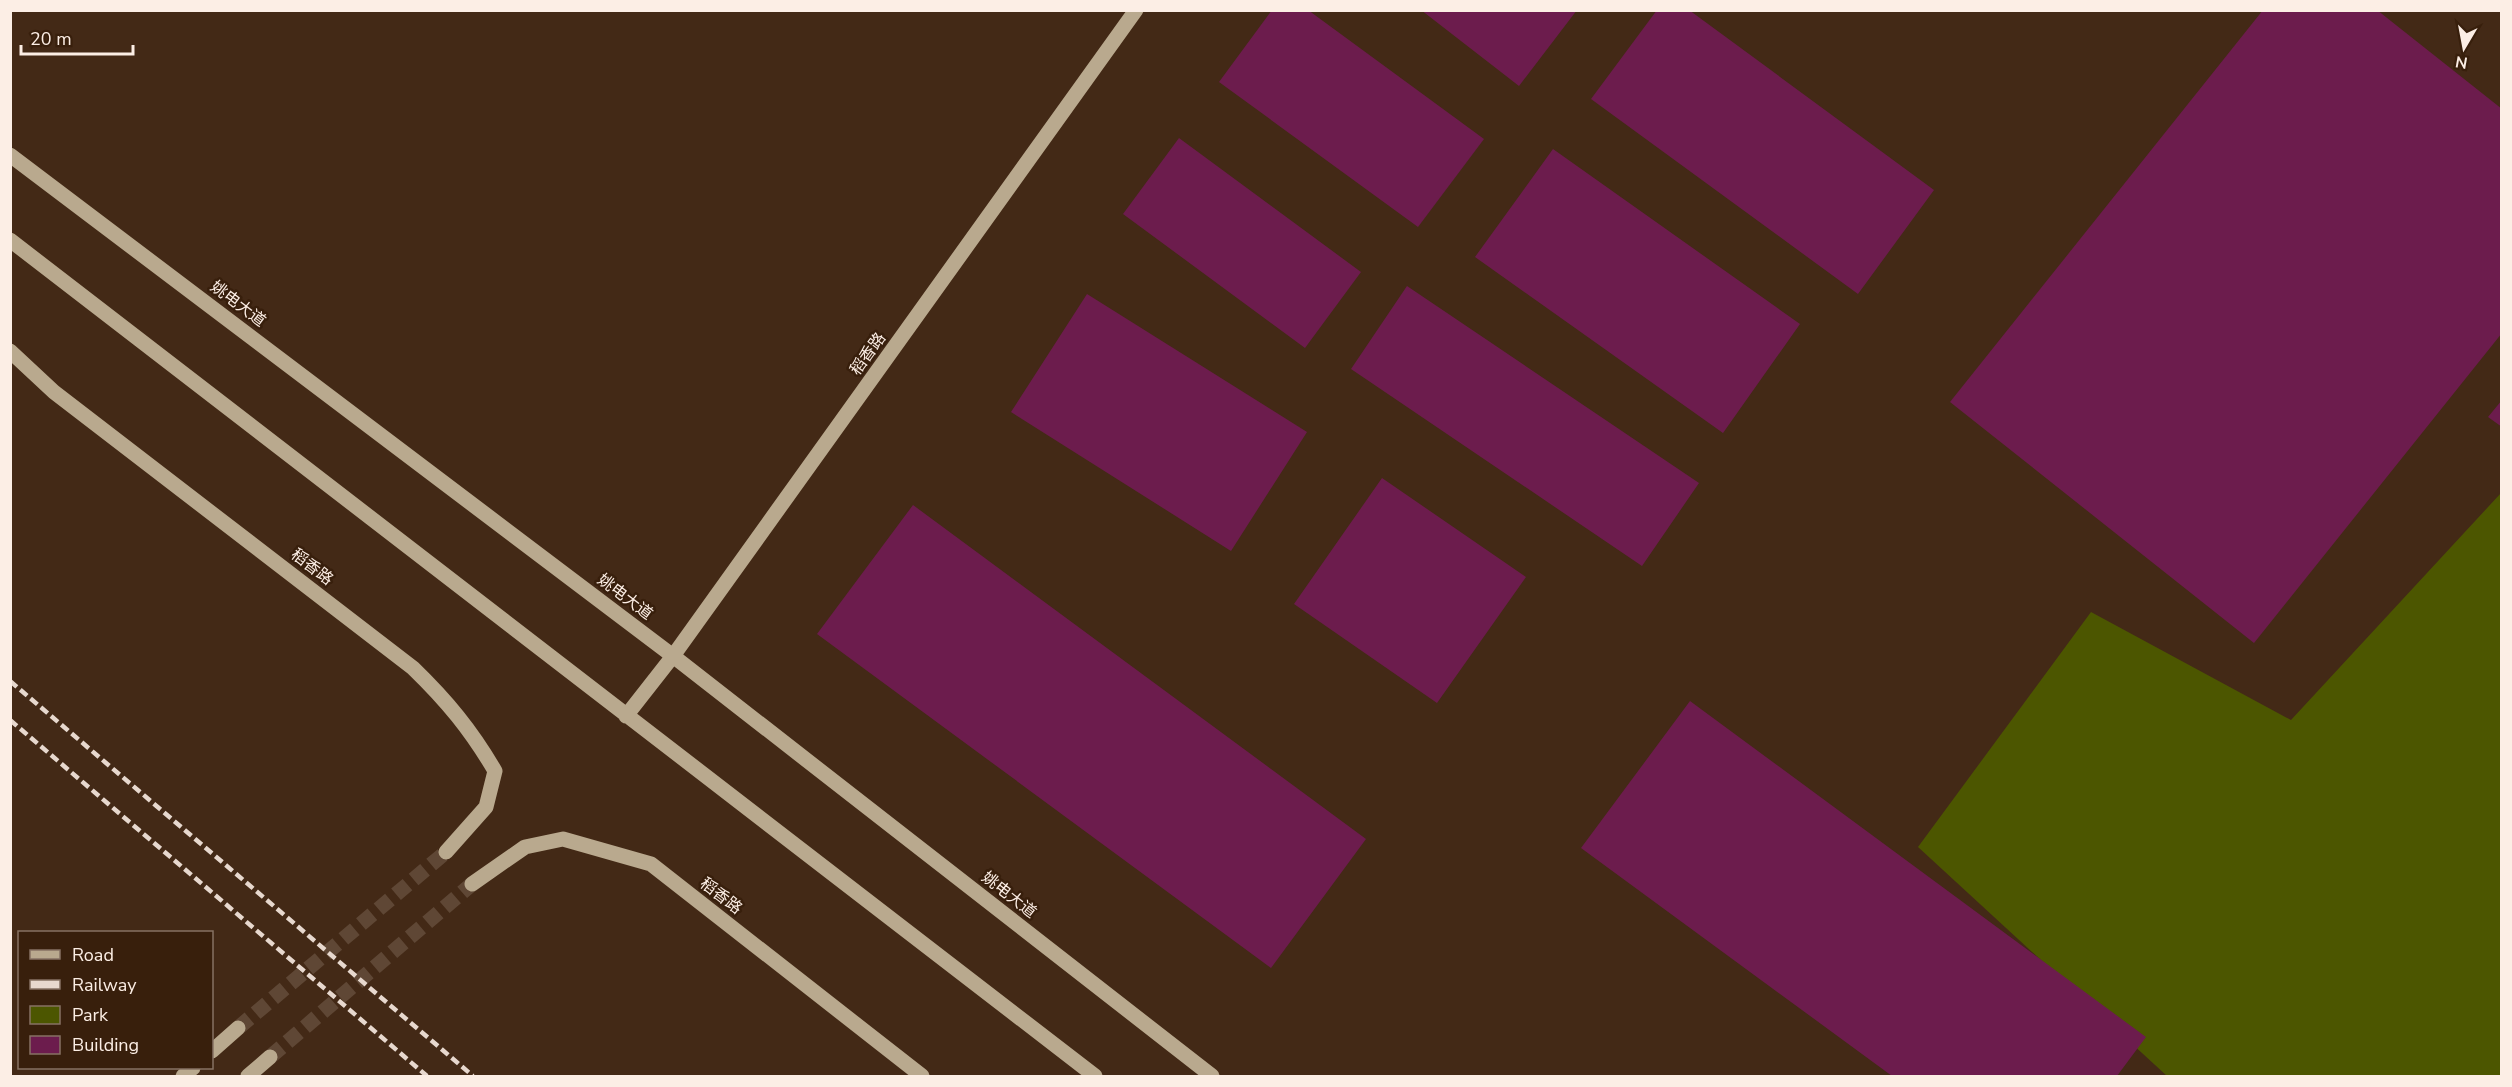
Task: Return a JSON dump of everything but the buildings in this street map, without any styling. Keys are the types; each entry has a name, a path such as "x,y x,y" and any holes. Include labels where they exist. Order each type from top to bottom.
{"main road":[{"name":"稻香路","path":"626,716 673,656 1136,10"},
{"name":"姚电大道","path":"10,155 673,656 1212,1077"},
{"path":"10,240 1095,1077"},
{"name":"稻香路","path":"10,351 54,392 413,668 447,701 476,738 495,771 486,807 446,852"},
{"name":"稻香路","path":"472,884 525,847 563,839 651,864 922,1077"},
{"path":"213,1050 238,1028"},
{"path":"248,1077 270,1057"}],"green space":[{"path":"2501,493 2501,1076 2167,1076 1918,847 2091,612 2291,720"}],"tunnel":[{"path":"238,1028 446,852"},
{"path":"270,1057 472,884"}],"railway":[{"path":"10,681 473,1076"},
{"path":"10,720 427,1076"}]}
